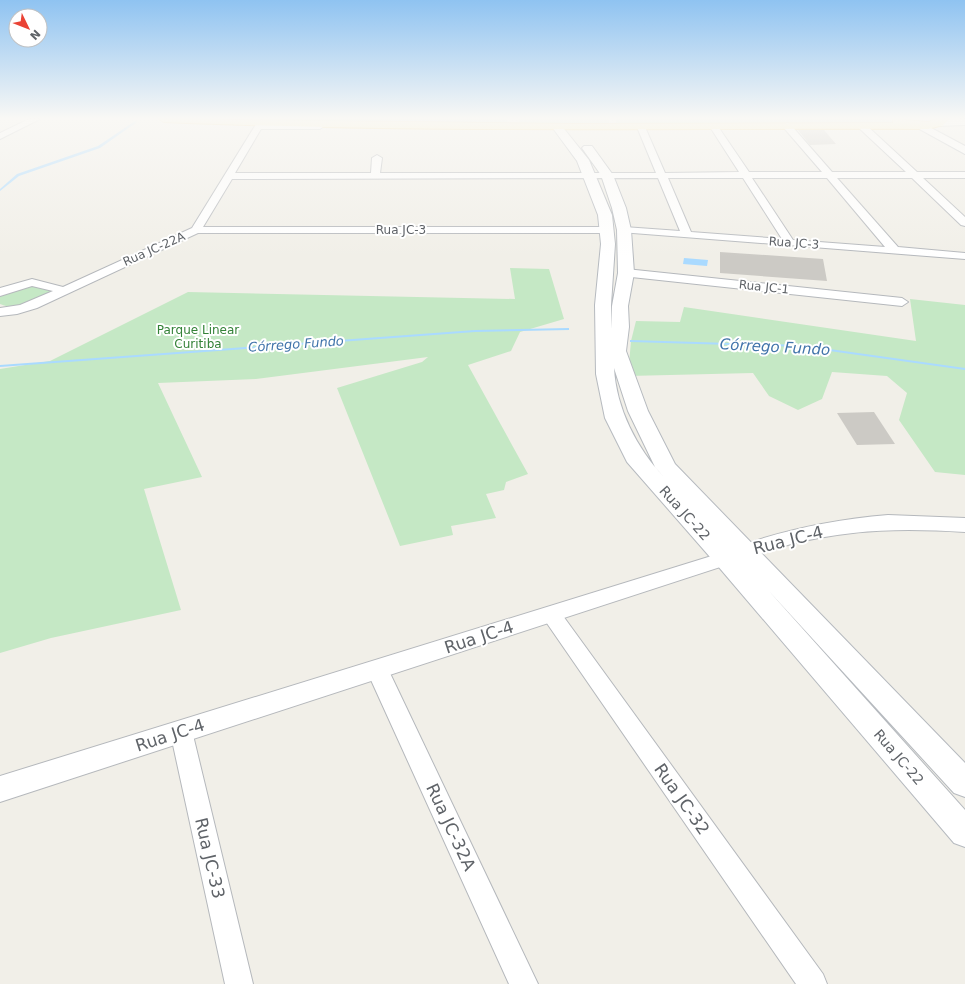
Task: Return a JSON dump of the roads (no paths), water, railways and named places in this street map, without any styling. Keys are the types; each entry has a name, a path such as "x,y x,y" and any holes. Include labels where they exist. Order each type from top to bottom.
{"main road":[{"name":"Rua JC-22","path":"588,165 598,175 605,215 614,230 626,273 612,305"},
{"name":"Rua JC-22","path":"614,230 608,244 612,305 606,374 615,418 638,462 736,554 965,784"},
{"name":"Rua JC-22","path":"736,554 965,833"}],"street":[{"name":"Rua JC-22A","path":"0,312 20,310 196,230 236,165"},
{"path":"375,176 376,165"},
{"path":"658,165 687,235"},
{"path":"739,165 790,243"},
{"path":"820,165 895,251"},
{"path":"903,165 965,223"},
{"path":"229,176 965,175"},
{"name":"Rua JC-3","path":"196,230 614,230 965,256"},
{"name":"Rua JC-1","path":"626,273 902,302"},
{"path":"0,292 20,284 39,282 64,291"},
{"name":"Rua JC-4","path":"0,789 736,554 813,533 863,524 909,522 965,525"},
{"name":"Rua JC-32","path":"551,614 812,984"},
{"name":"Rua JC-32A","path":"377,669 524,984"},
{"name":"Rua JC-33","path":"180,731 239,984"}],"water":[{"path":"684,258 708,260 707,266 683,264"}],"waterway":[{"path":"0,190 18,175 47,165"},
{"name":"Córrego Fundo","path":"0,366 475,331 568,329"},
{"name":"Córrego Fundo","path":"631,341 801,346 965,369"}],"park label":[{"name":"Parque Linear Curitiba","path":"198,337"}]}
